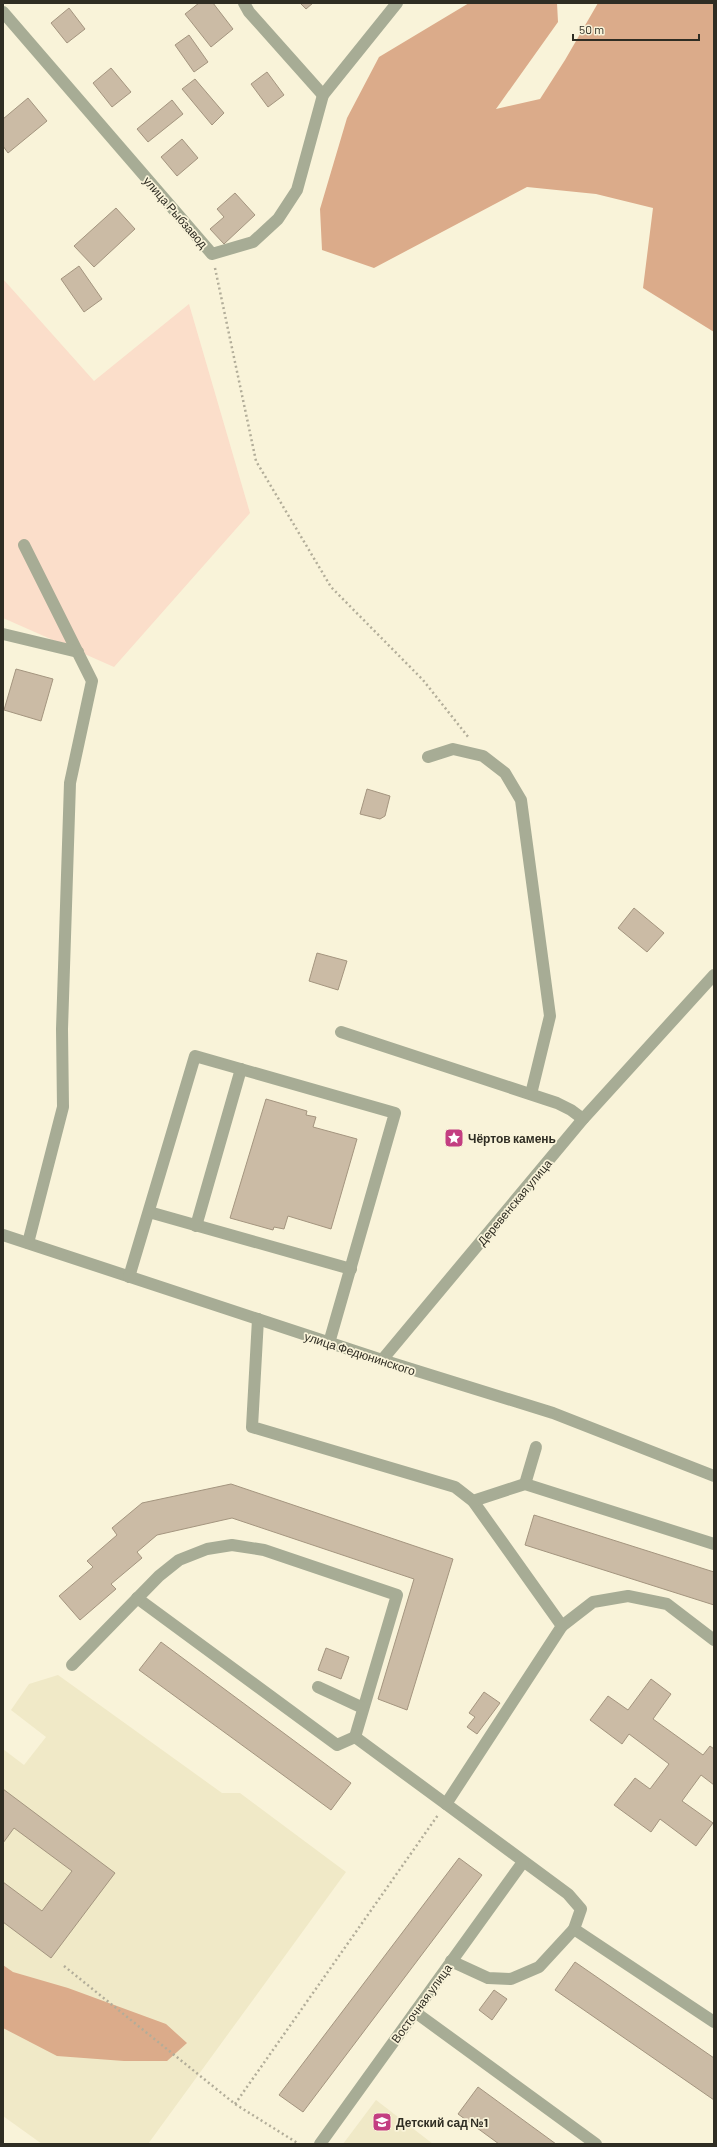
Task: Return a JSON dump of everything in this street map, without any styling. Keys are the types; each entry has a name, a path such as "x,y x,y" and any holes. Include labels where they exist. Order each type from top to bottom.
{"street":[{"path":"244,3 249,12 323,95"},
{"name":"улица Рыбзавод","path":"3,12 212,254 254,242 278,219 297,190 323,95 397,3"},
{"path":"24,545 92,681 70,784 62,1029 63,1107 28,1243"},
{"path":"3,634 78,652"},
{"path":"428,757 453,749 483,756 505,773 521,800 550,1016 530,1094"},
{"name":"Деревенская улица","path":"382,1360 583,1119 714,975"},
{"path":"340,1032 556,1103 571,1110 583,1119"},
{"path":"130,1277 195,1056 395,1113 330,1343"},
{"path":"196,1226 241,1069"},
{"path":"149,1212 351,1269"},
{"name":"улица Федюнинского","path":"3,1235 382,1360 553,1413 714,1476"},
{"path":"258,1319 252,1427 456,1487 473,1502 562,1626"},
{"path":"525,1484 536,1447"},
{"path":"473,1502 525,1484 714,1544"},
{"path":"72,1665 137,1598 159,1576 179,1560 207,1549 232,1545 264,1550 397,1595 355,1737 337,1745 137,1598"},
{"path":"446,1804 562,1626 592,1602 628,1596 667,1604 714,1640"},
{"path":"318,1687 364,1708"},
{"path":"355,1737 568,1894 581,1909 574,1929 539,1967 511,1979 488,1978 451,1961"},
{"name":"Восточная улица","path":"320,2144 523,1862"},
{"path":"574,1929 714,2022"},
{"path":"415,2012 596,2144"}],"path":[{"path":"212,254 256,461 332,587 423,680 483,756"},
{"path":"235,2104 446,1804"},
{"path":"64,1966 235,2104 300,2144"}],"shaded area":[{"path":"469,3 557,3 558,22 496,109 540,99 565,60 598,3 714,3 714,332 643,288 653,208 596,194 527,187 374,268 322,250 320,209 347,118 379,57"},
{"path":"3,279 94,381 189,304 250,513 114,667 3,618"},
{"path":"58,1675 222,1793 240,1793 346,1872 148,2144 42,2144 3,2116 3,1749 24,1765 46,1737 11,1710 29,1684"},
{"path":"3,1965 13,1972 68,1988 166,2024 187,2043 167,2061 124,2061 57,2056 3,2028"},
{"name":"Детский сад №1","path":"376,2100 433,2144 343,2144"}],"building":[{"path":"199,3 213,3 233,29 211,47 185,14"},
{"path":"300,3 313,3 306,9"},
{"path":"69,8 85,29 67,43 51,23"},
{"path":"189,35 208,62 194,72 175,45"},
{"path":"111,68 131,92 112,107 93,83"},
{"path":"267,72 284,95 268,107 251,84"},
{"path":"195,79 224,113 212,125 182,89"},
{"path":"28,98 47,121 8,153 3,146 3,119"},
{"path":"172,100 183,114 148,142 137,129"},
{"path":"182,139 198,158 177,176 161,157"},
{"path":"235,193 255,215 224,244 210,229 224,217 217,209"},
{"path":"116,208 135,229 94,267 74,246"},
{"path":"79,266 102,299 84,312 61,279"},
{"path":"16,669 53,679 41,721 4,710"},
{"path":"367,789 390,796 385,816 380,819 360,814"},
{"path":"634,908 664,933 647,952 618,928"},
{"path":"317,953 347,961 338,990 309,981"},
{"path":"266,1099 307,1111 306,1115 316,1117 313,1127 357,1139 331,1229 288,1216 284,1229 274,1227 273,1230 230,1218"},
{"path":"231,1484 453,1559 407,1710 378,1699 414,1579 232,1518 157,1535 137,1552 142,1558 111,1584 116,1589 80,1620 59,1596 93,1567 87,1561 117,1535 112,1528 142,1503"},
{"path":"534,1515 714,1572 714,1605 525,1545"},
{"path":"161,1642 351,1783 331,1810 139,1670"},
{"path":"326,1648 349,1657 341,1679 318,1670"},
{"path":"651,1679 671,1694 653,1719 703,1755 710,1746 714,1749 714,1785 701,1775 682,1801 713,1823 696,1846 660,1819 651,1832 614,1805 635,1778 650,1789 669,1764 629,1734 622,1744 590,1720 608,1696 628,1710"},
{"path":"484,1692 500,1703 477,1734 467,1727 475,1717 469,1713"},
{"path":"3,1789 115,1873 51,1958 3,1922 3,1882 42,1911 72,1871 14,1828 3,1843"},
{"path":"459,1858 482,1875 303,2112 279,2095"},
{"path":"575,1962 714,2058 714,2100 555,1990"},
{"path":"494,1990 507,1999 492,2020 479,2010"},
{"path":"478,2087 556,2144 499,2144 458,2114"}],"place":[{"name":"Чёртов камень","path":"454,1138"},
{"name":"Детский сад №1","path":"382,2122"}]}
